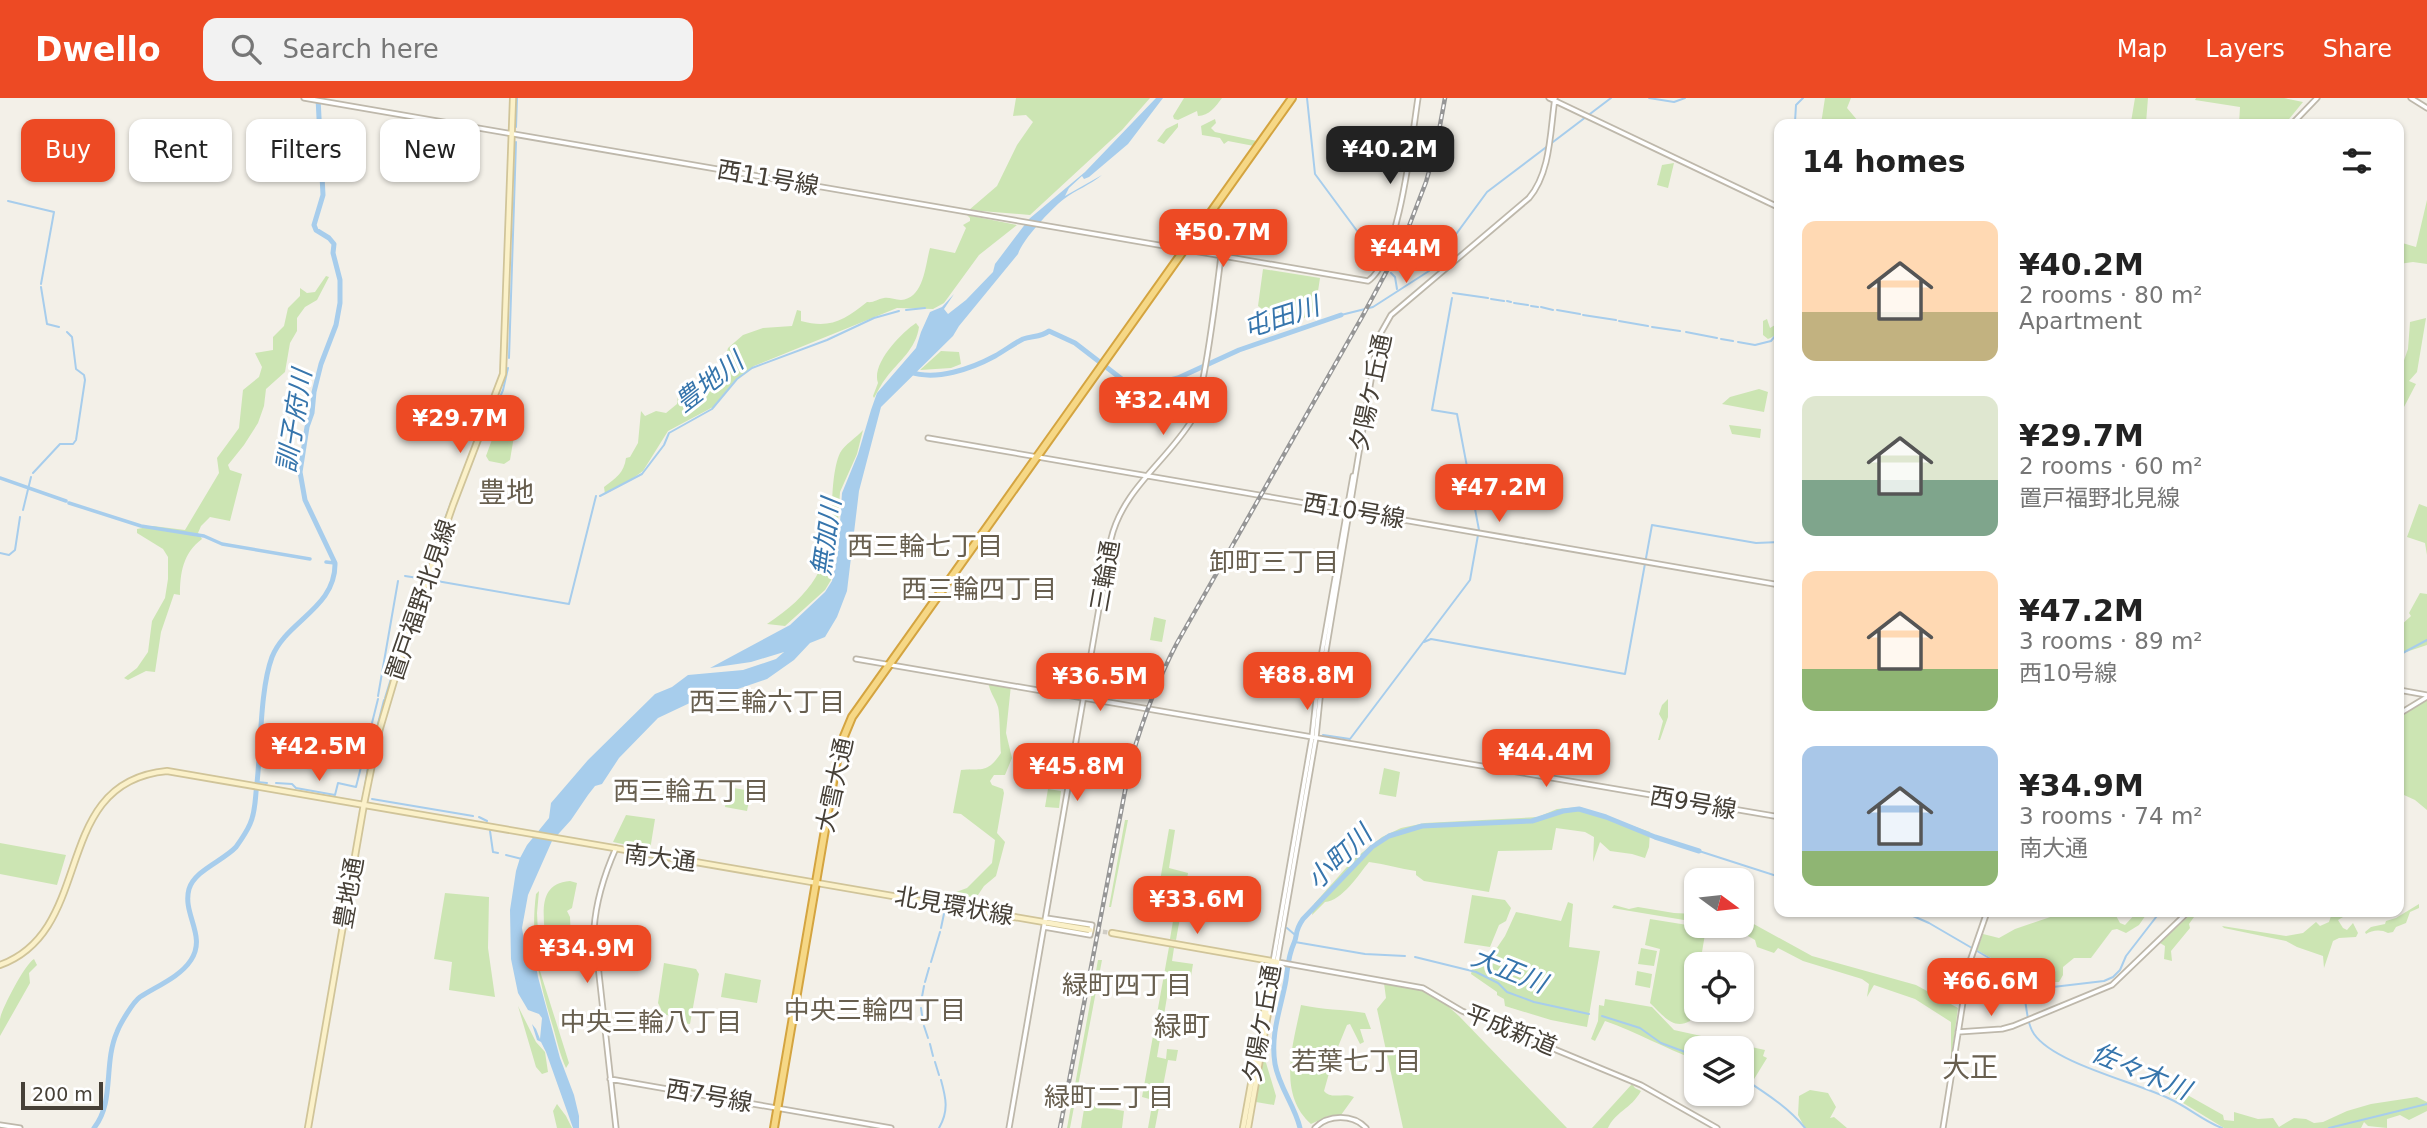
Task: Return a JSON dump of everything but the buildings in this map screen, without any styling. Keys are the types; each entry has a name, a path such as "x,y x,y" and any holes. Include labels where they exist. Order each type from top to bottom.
{"highway":[{"name":"大雪大通","path":"774,1128 840,746 852,718 1294,98"}],"main road":[{"name":"置戸福野北見線","path":"364,804 378,736 407,637 503,374 513,98"},
{"path":"0,965 25,953 47,930 95,812 116,788 135,777 167,771 616,848"},
{"name":"豊地通","path":"308,1128 364,804"},
{"name":"南大通","path":"616,848 817,882"},
{"name":"北見環状線","path":"817,882 1090,930"},
{"path":"1112,933 1277,962"},
{"name":"夕陽ケ丘通","path":"1246,1128 1277,962"}],"street":[{"name":"西11号線","path":"306,98 1073,232 1371,281 1395,231 1418,98"},
{"path":"1549,98 1774,205"},
{"path":"2297,119 2317,98"},
{"path":"2411,98 2427,108"},
{"name":"夕陽ケ丘通","path":"1277,962 1314,737 1320,663 1376,346 1385,322 1405,302 1529,198 1542,178 1555,99"},
{"name":"三輪通","path":"1009,1128 1114,524 1124,504 1193,418 1207,362 1221,256"},
{"name":"西10号線","path":"929,438 1774,584"},
{"path":"856,659 889,664"},
{"name":"西9号線","path":"889,664 1774,816"},
{"path":"2404,691 2427,696"},
{"path":"2404,711 2427,696"},
{"name":"南大通","path":"616,848 602,880 594,929 617,1128"},
{"path":"1943,1128 1972,953 1985,917"},
{"path":"1958,1032 2002,1029 2112,985 2183,917"},
{"path":"1045,922 1092,925 1090,935 1045,922"},
{"name":"平成新道","path":"1277,962 1423,988 1462,1011 1641,1085 1717,1128"},
{"name":"西7号線","path":"610,1079 891,1128"},
{"path":"1315,1128 1325,1120 1345,1118 1358,1121 1366,1128"},
{"path":"0,1125 20,1128"}],"green space":[{"path":"1016,98 1150,98 1122,130 1030,215 969,210 997,186 1017,145 1033,122 1026,115 1013,116"},
{"path":"1184,98 1222,98 1206,114 1198,116 1197,111 1178,120 1174,119 1173,116"},
{"path":"1825,98 1851,98 1847,108 1856,119 1822,119"},
{"path":"2135,98 2148,98 2146,119 2132,119"},
{"path":"2284,98 2303,102 2289,119 2239,119 2240,107 2195,100"},
{"path":"1215,119 1216,123 1211,128 1215,132 1257,141 1254,146 1228,141 1224,144 1220,138 1202,135 1201,126"},
{"path":"1178,123 1178,127 1164,144 1157,141 1166,129"},
{"path":"1674,163 1668,188 1657,185 1662,165"},
{"path":"2427,200 2427,264 2404,263 2404,243 2416,247"},
{"path":"967,215 1017,225 979,255 944,303 933,309 897,308 754,366 736,379 713,407 668,431 643,471 605,494 604,487 619,475 626,458 630,457 638,443 641,411 645,416 656,411 666,413 677,404 678,394 690,393 700,398 725,359 728,348 743,335 763,328 792,326 797,310 801,311 801,321 820,324 844,318 867,302 882,298 909,298 915,294 922,280 930,248 955,253 966,228 963,225 970,221"},
{"path":"1263,269 1320,278 1315,311 1290,324 1262,328 1265,311 1258,306"},
{"path":"326,276 329,277 317,300 305,307 297,318 297,331 290,343 285,372 266,389 258,423 228,465 230,470 242,474 230,521 210,517 201,526 198,533 202,539 187,557 182,571 180,595 174,594 161,632 155,672 146,671 128,680 124,678 137,668 148,652 152,621 165,598 168,579 168,557 163,549 137,533 137,529 153,526 185,530 219,473 217,458 239,428 243,390 259,377 262,367 255,353 273,350 273,337 284,326 288,308 300,296 300,288 307,293 315,292"},
{"path":"2426,318 2417,372 2409,381 2416,384 2404,407 2404,360 2408,349 2410,322"},
{"path":"1767,319 1770,328 1774,326 1774,335 1768,339 1763,335 1763,321"},
{"path":"916,323 919,327 914,342 884,380 874,398 877,375 883,358 896,341"},
{"path":"941,351 959,352 961,364 951,368 920,370"},
{"path":"1759,389 1768,392 1764,412 1722,404 1730,397"},
{"path":"1729,425 1761,429 1760,438 1732,434"},
{"path":"863,430 857,454 840,492 831,580 825,590 785,626 767,624 796,602 816,578 823,564 831,532 833,483 838,459 844,447"},
{"path":"494,434 514,436 510,460 504,464 489,461 486,456"},
{"path":"2419,504 2427,507 2427,555 2425,543 2407,537"},
{"path":"2420,593 2427,594 2427,645 2404,653 2404,622 2411,616 2409,613"},
{"path":"1154,617 1166,620 1162,642 1150,640"},
{"path":"988,681 1011,685 1006,733 1012,758 1005,775 994,775 990,781 992,785 1003,789 1004,793 997,833 1005,842 996,876 984,886 976,898 964,901 958,907 944,905 948,895 967,888 992,863 995,840 961,814 953,813 961,770 988,767 1001,753 999,711"},
{"path":"1668,699 1668,717 1658,740 1663,721 1659,714"},
{"path":"2427,700 2427,810 2404,795 2404,714"},
{"path":"1384,768 1400,772 1396,797 1379,794"},
{"path":"728,787 751,791 747,811 725,807"},
{"path":"1048,789 1061,791 1059,808 1045,807"},
{"path":"1580,807 1650,832 1645,858 1610,851 1600,842 1593,862 1594,837 1585,832 1556,828 1552,850 1498,851 1489,892 1424,881 1416,875 1416,871 1369,862 1344,892 1325,902 1312,915 1314,904 1354,859 1382,837 1401,828 1425,823 1538,817 1557,809"},
{"path":"626,815 655,819 650,850 613,842"},
{"path":"1125,820 1128,820 1109,907"},
{"path":"1169,829 1175,830 1169,868 1188,873 1176,940 1170,939 1175,909 1156,904"},
{"path":"0,843 66,855 57,885 0,874"},
{"path":"559,883 577,883 572,908 567,911 570,917 571,940 568,943 545,942 544,903 547,895 551,888"},
{"path":"539,891 537,913 540,971 569,1063 566,1068 548,1010 537,961 534,911 536,894"},
{"path":"445,893 489,897 488,948 495,997 449,990 452,962 434,959"},
{"path":"1472,895 1505,900 1511,908 1506,921 1499,925 1490,947 1464,943"},
{"path":"1568,902 1573,904 1569,947 1600,951 1587,1027 1551,1020 1505,1006 1504,999 1497,995 1497,992 1471,974 1473,965 1490,958 1505,936 1516,912 1561,921"},
{"path":"2419,904 2419,908 2410,912 2406,923 2396,927 2393,932 2377,930 2366,934 2371,927 2404,917 2404,913"},
{"path":"1614,905 1629,909 1638,907 1684,913 1684,920 1612,908"},
{"path":"2050,917 2117,917 2125,925 2132,917 2145,917 2139,925 2126,933 2112,930 2091,958 2074,958 2063,967 2059,982 2046,982 2040,979 2040,973 2030,971 2021,975 1977,950 1983,934 1999,938 2015,929"},
{"path":"2188,917 2194,917 2189,924 2190,928 2171,951 2172,961 2164,959 2165,946 2160,943"},
{"path":"2331,917 2343,917 2338,920 2343,928 2347,930 2353,923 2358,933 2356,937 2333,941 2324,968 2323,956 2286,941 2222,926 2286,936 2303,933 2316,922 2320,926 2329,922"},
{"path":"1650,919 1684,924 1684,938 1704,938 1702,952 1684,952 1684,1022 1688,1022 1673,1023 1650,1003 1660,949 1645,945"},
{"path":"1754,924 1812,956 1916,985 1958,1008 1951,1059 1951,1022 1915,999 1874,985 1867,997 1869,984 1862,979 1803,961 1778,948 1774,953 1757,947 1751,938 1754,938"},
{"path":"1169,947 1174,948 1172,961 1193,964 1188,994 1168,991 1157,1057 1166,1059 1167,1049 1178,1050 1176,1061 1168,1060 1155,1128 1148,1128 1153,1100 1142,1097"},
{"path":"1641,948 1657,951 1654,966 1638,964"},
{"path":"34,959 37,965 29,973 30,983 0,1036 0,1019 5,1006 20,977"},
{"path":"1098,960 1102,960 1070,1128 1067,1128"},
{"path":"664,963 696,969 699,974 690,1024 678,1023 679,1017 660,1014 658,1003"},
{"path":"1637,971 1652,974 1650,988 1635,985"},
{"path":"725,973 761,980 757,1003 721,997"},
{"path":"1384,983 1434,994 1459,1016 1567,1128 1403,1128 1377,1009 1386,998"},
{"path":"1605,999 1652,1007 1674,1030 1701,1036 1684,1036 1684,1055 1605,1021 1595,1041 1591,1039 1598,1021 1599,1005 1604,1006"},
{"path":"1301,1005 1365,1013 1371,1029 1360,1029 1364,1042 1360,1044 1350,1024 1347,1025 1324,1091 1330,1095 1354,1097 1341,1115 1328,1116 1311,1124 1300,1112 1291,1083 1292,1052"},
{"path":"518,1006 536,1042 545,1052 548,1072 542,1074 536,1067"},
{"path":"1754,1048 1765,1050 1763,1056 1767,1058 1754,1079"},
{"path":"1264,1056 1276,1096 1274,1105 1256,1102"},
{"path":"1632,1084 1641,1091 1633,1102 1608,1128 1592,1128"},
{"path":"2175,1088 2223,1115 2224,1120 2234,1121 2234,1112 2258,1119 2273,1118 2279,1127 2294,1118 2314,1123 2323,1122 2371,1104 2417,1097 2427,1102 2427,1111 2409,1120 2400,1115 2387,1119 2387,1128 2368,1126 2364,1122 2361,1128 2224,1128 2170,1095 2166,1089"},
{"path":"1810,1090 1828,1093 1836,1107 1830,1118 1834,1117 1847,1128 1805,1128 1798,1115 1799,1096"},
{"path":"557,1104 572,1128 557,1128 553,1111"},
{"path":"1090,1105 1124,1111 1122,1128 1081,1128 1084,1109"}],"water":[{"path":"1156,98 1163,98 1128,144 1089,177 1084,179 1082,176 1069,188 1065,196 1102,175 1064,199 1045,217 953,336 881,407 859,491 847,591 837,617 825,637 810,643 794,660 767,679 732,691 712,694 658,718 619,758 602,784 595,786 552,841 528,895 522,928 524,940 534,955 560,1058 574,1095 579,1128 573,1128 546,1052 537,1040 532,1024 540,1039 542,1018 528,1010 518,993 511,959 510,910 516,871 527,845 549,818 551,803 588,760 655,694 672,687 688,675 743,670 776,659 784,652 751,662 710,668 790,625 825,592 832,581 838,552 842,493 858,454 877,393 916,348 930,312 942,307 954,294 944,309 948,314 966,300 993,272 995,264 1029,219 1085,172"}],"waterway":[{"name":"訓子府川","path":"94,1128 104,1107 110,1057 124,1019 140,997 181,971 195,951 196,934 188,898 192,882 236,847 252,819 263,701 272,657 288,633 328,592 333,578 335,563 305,500 300,472 314,392 336,325 340,303 340,280 333,253 334,244 316,230 314,225 323,195 318,98"},
{"name":"豊地川","path":"516,127 517,98"},
{"path":"1307,98 1315,174 1366,243 1376,263"},
{"name":"屯田川","path":"1341,315 1373,307 1429,271 1487,192 1611,98"},
{"path":"1649,98 1674,102 1685,98"},
{"path":"1795,119 1796,105 1803,98"},
{"name":"豊地川","path":"509,358 516,142"},
{"path":"8,201 54,212 41,284"},
{"path":"1391,273 1395,277 1397,289"},
{"path":"41,287 47,324 59,327"},
{"path":"1453,293 1488,298"},
{"path":"1452,298 1432,410 1457,414 1479,530"},
{"path":"1491,299 1504,301"},
{"path":"1507,301 1511,302"},
{"path":"1514,303 1528,305"},
{"path":"1531,306 1538,307"},
{"path":"1541,307 1553,310"},
{"name":"豊地川","path":"906,310 925,308"},
{"path":"1557,310 1580,314"},
{"name":"豊地川","path":"600,496 642,474 664,445 669,433 712,409 737,379 752,368 827,340 874,318 899,311"},
{"name":"屯田川","path":"910,372 931,375 964,369 995,356 1023,339 1049,331 1075,343 1123,380 1136,385 1150,385 1178,378 1239,350 1341,315"},
{"path":"1583,315 1616,320"},
{"path":"1619,321 1648,326"},
{"path":"1652,327 1680,331"},
{"path":"33,473 60,444 73,444 76,440 85,380 84,375 76,369 72,337 67,332"},
{"path":"1686,332 1717,338"},
{"path":"1738,342 1755,345 1771,341 1774,337"},
{"path":"1721,339 1733,341"},
{"name":"豊地川","path":"487,428 503,390 508,368"},
{"name":"豊地川","path":"477,436 481,426"},
{"name":"豊地川","path":"385,698 422,578 475,441"},
{"path":"23,510 31,477"},
{"path":"0,478 66,501"},
{"name":"豊地川","path":"431,580 569,604 596,496"},
{"path":"69,503 141,526 204,536 222,544 310,559"},
{"path":"0,553 9,555 15,550 20,517"},
{"path":"1424,642 1431,639 1625,674 1652,525 1756,543 1774,542"},
{"path":"1323,735 1350,739 1470,580 1478,535"},
{"name":"訓子府川","path":"326,562 335,563"},
{"name":"豊地川","path":"405,576 418,578"},
{"name":"豊地川","path":"378,696 398,581"},
{"path":"2404,652 2427,640"},
{"name":"豊地川","path":"276,783 292,784 296,788 335,795 338,783 356,787 378,699"},
{"path":"363,798 370,755 384,700"},
{"name":"豊地川","path":"257,782 267,783"},
{"path":"372,799 473,816"},
{"name":"小町川","path":"1300,1128 1277,1072 1274,1053 1275,1032 1289,957 1303,919 1372,847 1389,836 1422,826 1532,821 1579,809 1699,851"},
{"path":"479,817 487,821"},
{"path":"490,831 493,852 498,853"},
{"name":"佐々木川","path":"1699,851 1774,875"},
{"path":"506,855 522,859"},
{"path":"941,928 945,909"},
{"path":"1915,917 2032,983 2053,987 2104,981 2113,977 2156,917"},
{"path":"1287,928 1294,934"},
{"path":"931,962 940,932"},
{"name":"大正川","path":"1295,942 1365,954 1405,956"},
{"name":"大正川","path":"1415,957 1476,972 1498,983 1507,992 1534,1002 1589,1014"},
{"path":"925,982 929,968"},
{"name":"佐々木川","path":"2021,977 2031,1028 2044,1045 2077,1063 2170,1099 2222,1128"},
{"path":"921,1002 924,986"},
{"path":"921,1008 923,1022"},
{"name":"大正川","path":"1602,1016 1640,1028 1661,1043 1684,1052"},
{"path":"924,1026 928,1038"},
{"path":"930,1044 933,1056"},
{"path":"935,1062 939,1075"},
{"path":"939,1128 946,1104 941,1080"},
{"name":"大正川","path":"1754,1086 1805,1128"},
{"name":"佐々木川","path":"2329,1128 2427,1104"}],"tunnel":[{"path":"1090,930 1112,933"}],"railway":[{"path":"1060,1128 1131,760 1151,700 1177,643 1404,239 1426,182 1445,98"}],"district":[{"name":"豊地","path":"506,492"},
{"name":"西三輪七丁目","path":"925,546"},
{"name":"卸町三丁目","path":"1274,562"},
{"name":"西三輪四丁目","path":"979,589"},
{"name":"西三輪六丁目","path":"767,702"},
{"name":"西三輪五丁目","path":"691,791"},
{"name":"緑町四丁目","path":"1127,985"},
{"name":"中央三輪四丁目","path":"875,1010"},
{"name":"中央三輪八丁目","path":"651,1022"},
{"name":"緑町","path":"1182,1026"},
{"name":"若葉七丁目","path":"1356,1061"},
{"name":"大正","path":"1970,1067"},
{"name":"緑町二丁目","path":"1109,1097"}],"water label":[{"name":"無加川","path":"826,537"}]}
